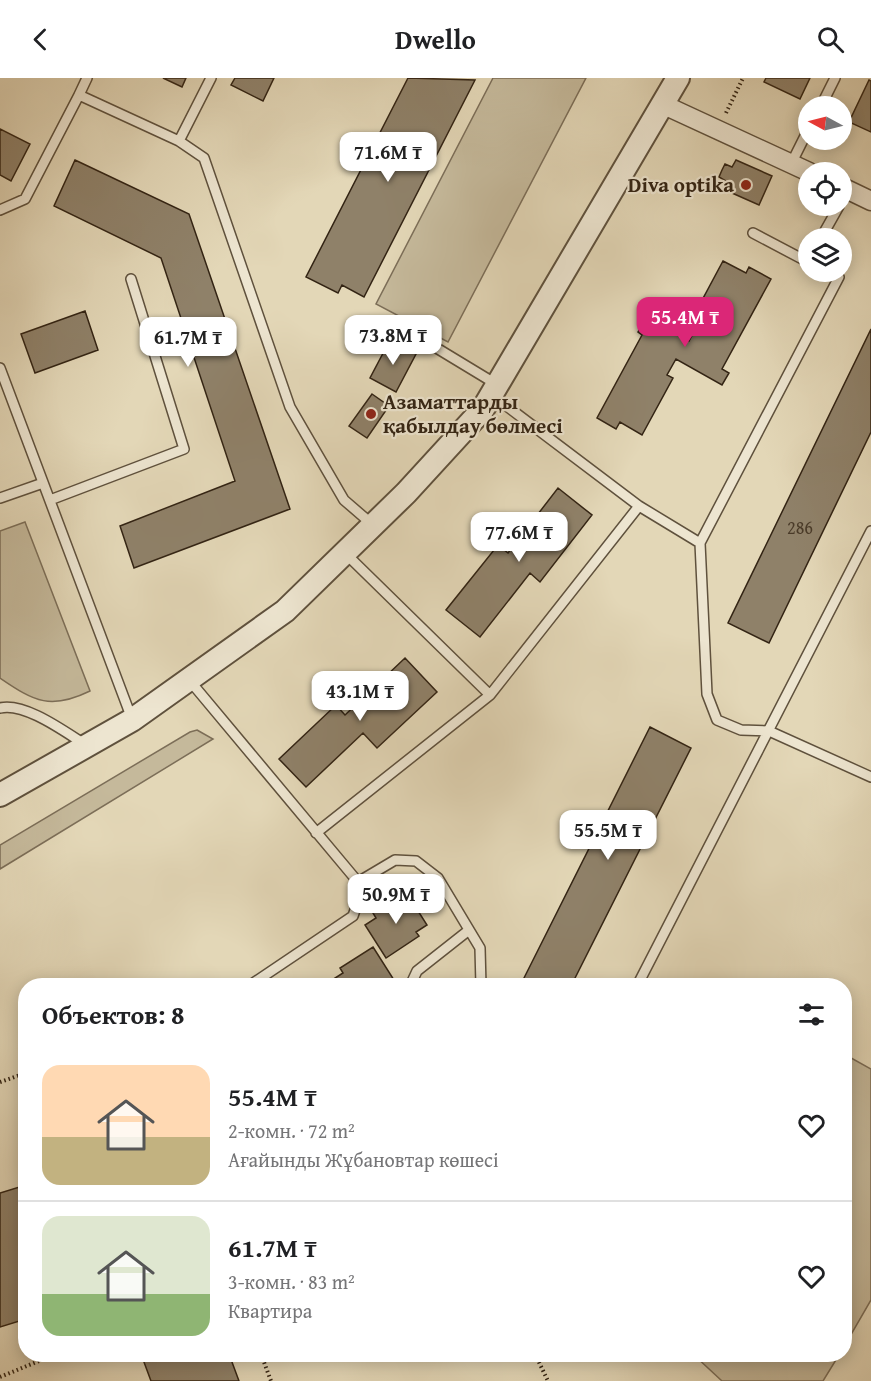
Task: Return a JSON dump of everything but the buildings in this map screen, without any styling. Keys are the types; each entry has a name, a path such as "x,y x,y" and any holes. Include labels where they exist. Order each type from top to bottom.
{"street":[{"path":"0,795 132,720 190,681 285,611 345,554 483,410 678,78"},
{"path":"664,105 798,167"},
{"path":"852,198 871,201"}],"lane":[{"path":"0,210 25,199 87,78"},
{"path":"180,141 211,78"},
{"path":"826,96 835,78"},
{"path":"79,94 180,141 204,158 290,407 344,500 373,525"},
{"path":"791,164 798,150"},
{"path":"753,233 798,257"},
{"path":"50,500 184,449 131,279"},
{"path":"836,282 700,543 707,694 717,720 741,730 769,730 871,777"},
{"path":"425,341 495,390 639,506 700,543"},
{"path":"0,368 132,720"},
{"path":"0,498 44,483"},
{"path":"316,832 490,695 639,506"},
{"path":"641,978 871,531"},
{"path":"345,554 490,695"},
{"path":"190,681 358,882 359,898 353,916 261,978"},
{"path":"0,708 25,711 45,720 86,745"},
{"path":"358,882 395,860 416,861 438,878 480,948 481,978"},
{"path":"414,978 417,971 469,930"}],"path":[{"path":"717,130 743,78"},
{"path":"0,1082 18,1076"},
{"path":"0,1377 37,1362"},
{"path":"264,1362 271,1381"},
{"path":"539,1362 548,1381"}],"shaded area":[{"path":"493,78 586,78 448,342 376,304"},
{"path":"25,522 90,691 54,702 34,698 0,678 0,531"},
{"path":"197,730 213,739 0,869 0,845 190,732"},
{"path":"852,1058 871,1069 871,1300 852,1333"},
{"path":"702,1362 835,1362 823,1381 722,1381"}],"place":[{"name":"Diva optika","path":"746,185"},
{"name":"Азаматтарды қабылдау бөлмесі","path":"371,414"}]}
